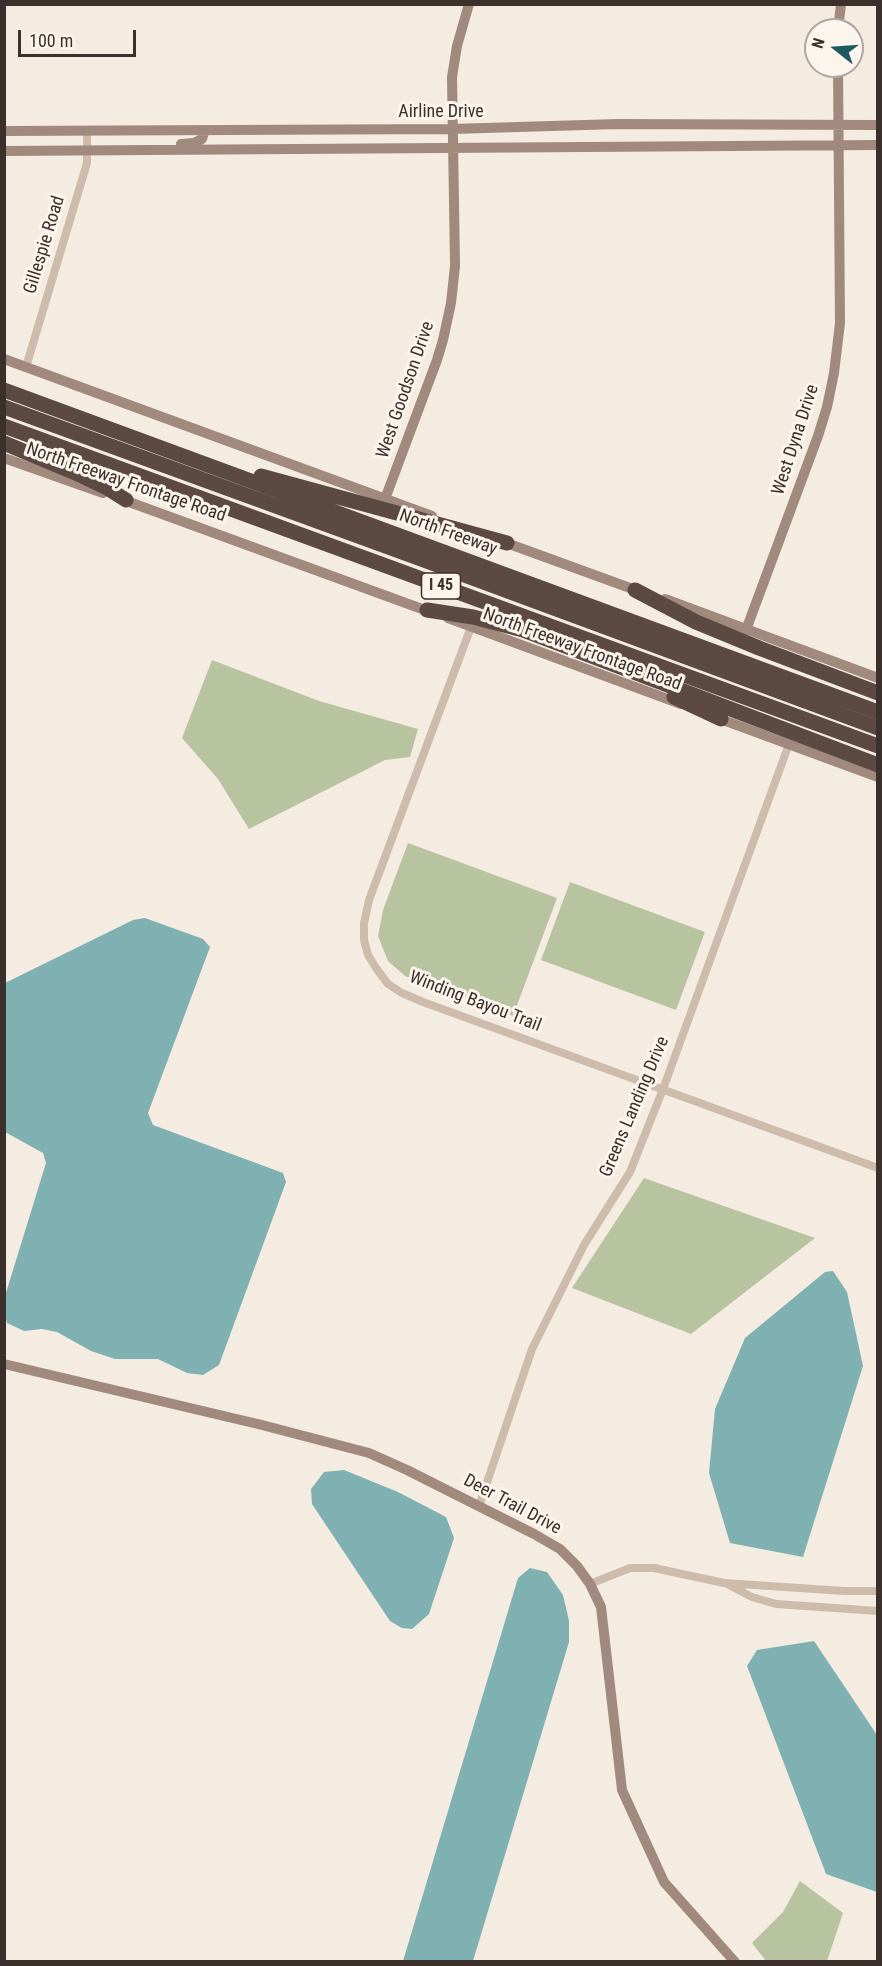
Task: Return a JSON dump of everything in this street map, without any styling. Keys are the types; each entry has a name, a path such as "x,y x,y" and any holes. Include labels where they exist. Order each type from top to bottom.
{"highway":[{"name":"North Freeway","path":"4,390 878,711"},
{"name":"North Freeway","path":"4,407 878,728"},
{"name":"I 45","path":"4,426 878,746"},
{"path":"4,443 78,474 126,500"},
{"path":"239,477 264,476 507,543"},
{"path":"635,590 696,622 878,693"},
{"path":"427,610 496,622 878,765"},
{"path":"582,653 721,719"}],"main road":[{"name":"West Goodson Drive","path":"385,499 437,360 451,303 454,266 452,93 454,62 469,4"},
{"name":"West Dyna Drive","path":"746,630 818,436 834,373 840,323 838,78"},
{"name":"Airline Drive","path":"4,131 452,129 666,124 878,125"},
{"path":"666,124 667,147"},
{"path":"171,150 178,144 194,143 202,139 205,130"},
{"path":"258,130 259,150"},
{"name":"Airline Drive","path":"4,151 878,145"},
{"path":"4,359 878,678"},
{"name":"North Freeway Frontage Road","path":"4,458 126,500 878,777"},
{"name":"Deer Trail Drive","path":"4,1364 252,1423 369,1454 480,1506 560,1549 577,1566 590,1584 601,1606 622,1790 664,1882 735,1962"}],"street":[{"name":"Gillespie Road","path":"26,367 87,163 87,131"},
{"name":"Winding Bayou Trail","path":"471,627 369,900 364,923 364,940 368,955 388,984 402,993 878,1168"},
{"name":"Greens Landing Drive","path":"480,1506 532,1349 584,1245 630,1172 663,1089 789,744"},
{"path":"590,1584 630,1568 654,1568 724,1583 878,1591"},
{"path":"724,1583 752,1597 776,1604 878,1611"}],"green space":[{"path":"212,660 319,701 418,729 410,757 385,760 249,829 218,779 182,738"},
{"path":"408,843 557,898 513,1016 405,976 388,961 378,936 383,910"},
{"path":"570,882 705,932 676,1010 541,960"},
{"path":"644,1178 815,1238 691,1334 572,1288"},
{"path":"800,1881 843,1913 827,1961 766,1961 752,1943 783,1912"}],"water":[{"path":"145,918 203,939 210,947 148,1113 153,1125 283,1173 286,1182 219,1365 203,1375 187,1373 158,1359 115,1359 91,1351 57,1332 42,1329 24,1331 7,1323 5,1315 5,1296 46,1163 43,1153 5,1132 5,983 133,920"},
{"path":"833,1271 847,1292 863,1366 803,1557 730,1543 709,1473 715,1409 745,1338 825,1272"},
{"path":"344,1470 398,1492 446,1517 454,1538 429,1614 412,1629 402,1628 390,1621 312,1504 311,1489 324,1472"},
{"path":"530,1568 547,1572 563,1595 569,1621 569,1642 473,1961 403,1961 518,1578"},
{"path":"814,1641 877,1735 877,1892 826,1874 747,1666 757,1650"}]}
